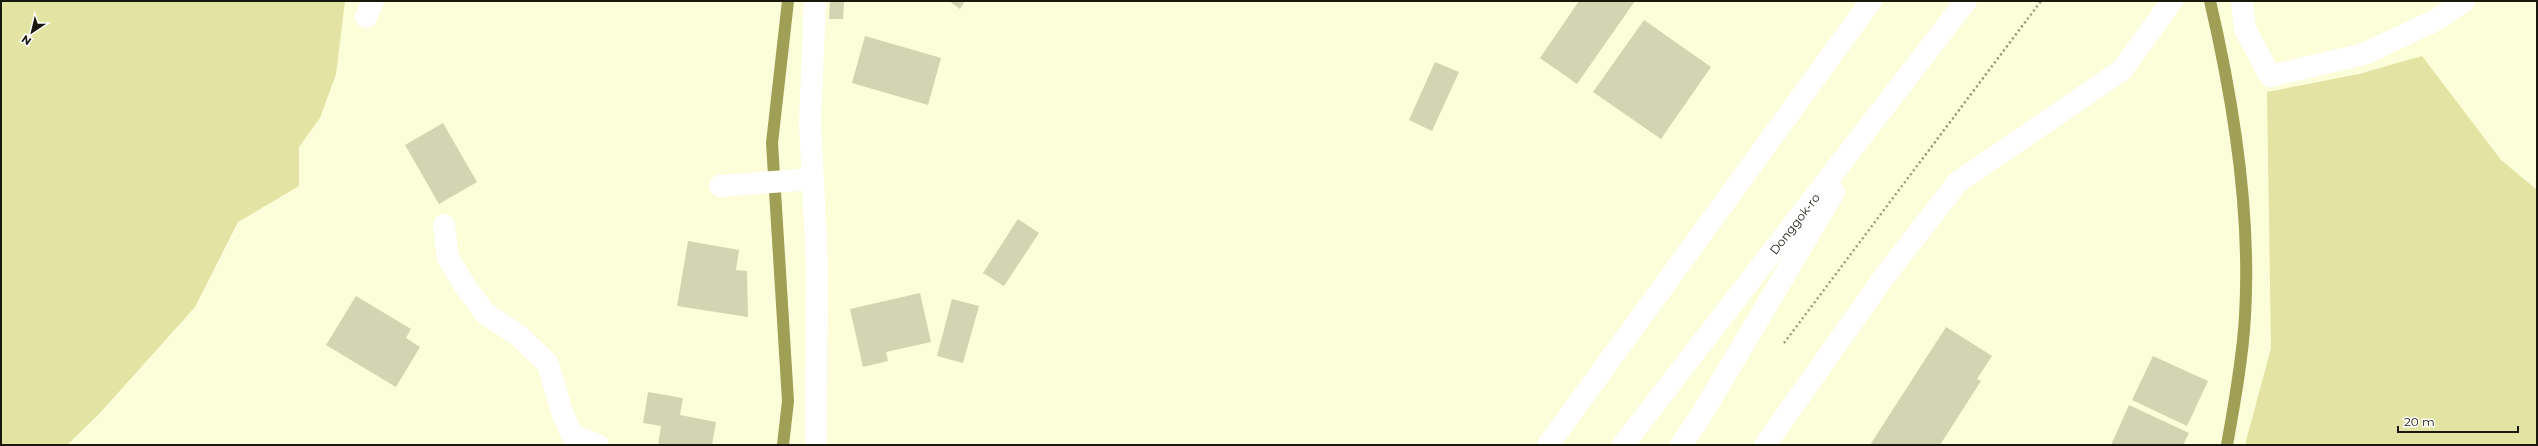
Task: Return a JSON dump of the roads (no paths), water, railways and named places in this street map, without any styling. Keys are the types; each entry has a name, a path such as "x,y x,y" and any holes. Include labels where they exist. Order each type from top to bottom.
{"main road":[{"path":"815,1 810,121 803,180 816,264 816,445"},
{"path":"1548,445 1871,1"},
{"name":"Donggok-ro","path":"1623,445 1966,1"},
{"path":"1764,445 1887,273 1958,182 2122,70 2172,1"},
{"path":"2242,1 2245,29 2270,76 2364,54 2438,19 2464,1"},
{"path":"1681,445 1700,417 1882,110"},
{"path":"720,186 803,180"},
{"path":"444,225 448,258 467,289 486,314 518,336 548,364 562,412 572,435 598,445"},
{"path":"1688,445 1700,417"}],"waterway":[{"path":"783,445 788,401 772,143 788,1"},
{"path":"2210,1 2233,117 2243,198 2245,238 2246,277 2244,331 2238,381 2227,445"}]}
